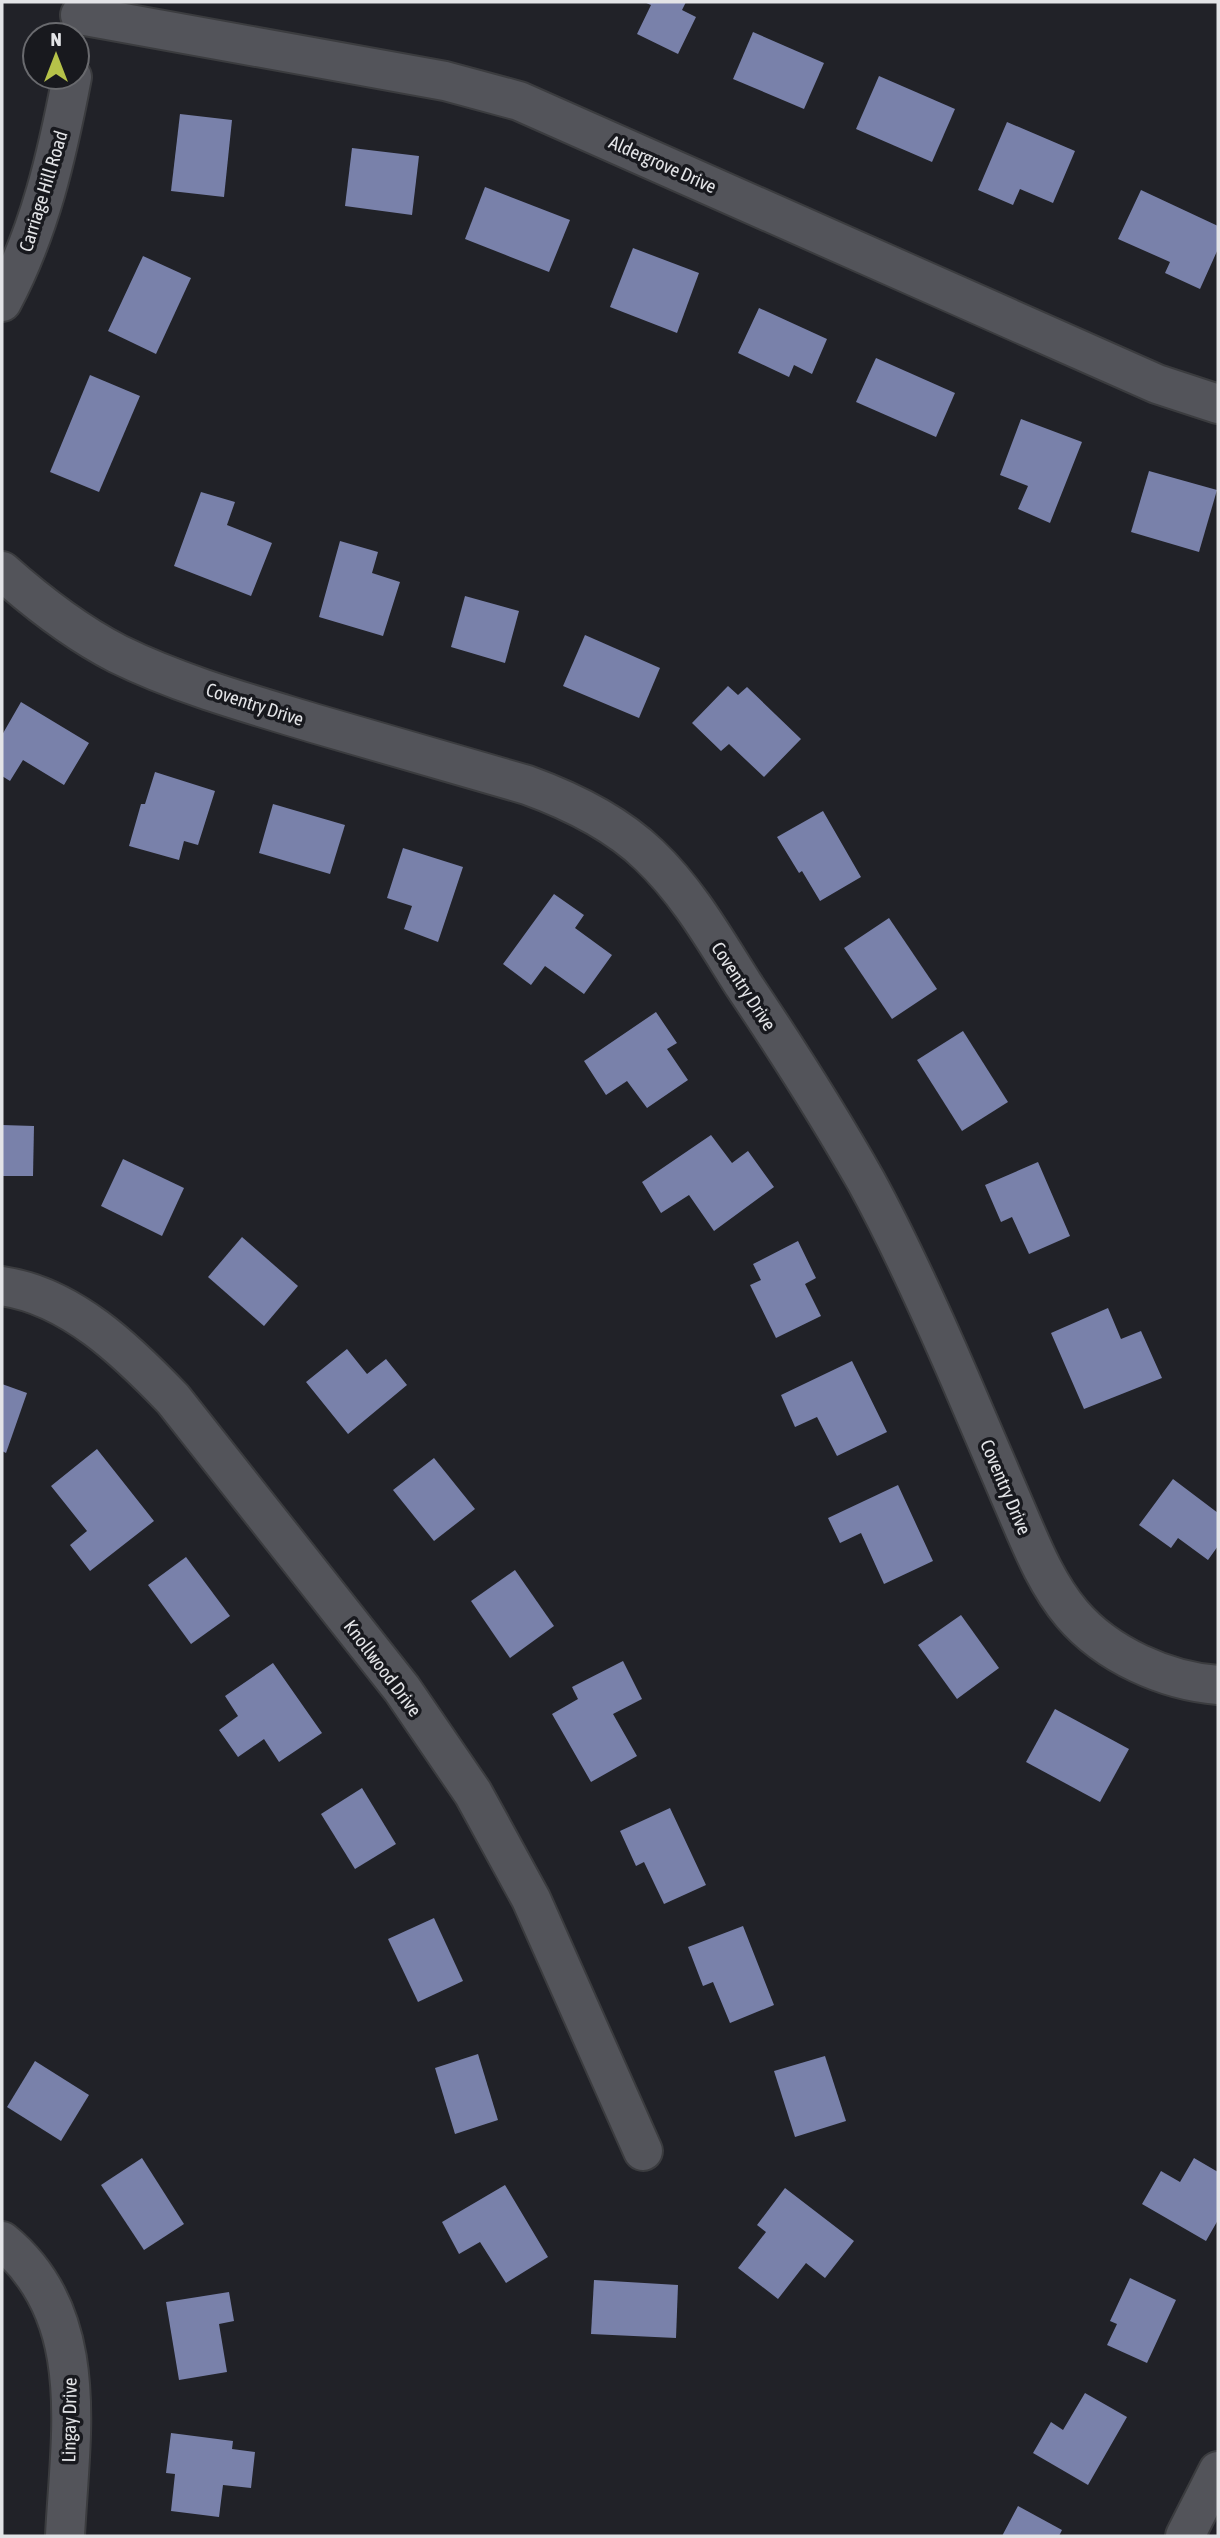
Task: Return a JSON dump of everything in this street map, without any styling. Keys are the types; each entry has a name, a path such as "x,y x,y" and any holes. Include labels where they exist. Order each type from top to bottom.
{"street":[{"name":"Aldergrove Drive","path":"79,19 445,80 519,101 1157,384 1218,404"},
{"name":"Carriage Hill Road","path":"2,302 19,269 49,184 69,91"},
{"name":"Coventry Drive","path":"2,571 51,613 118,654 173,678 269,710 527,785 558,797 624,833 650,855 676,884 696,913 772,1028 866,1181 930,1310 1028,1539 1058,1594 1073,1615 1091,1633 1133,1660 1176,1678 1218,1685"},
{"name":"Knollwood Drive","path":"2,1286 46,1299 80,1318 142,1366 173,1399 401,1689 472,1793 507,1851 643,2151"},
{"name":"Lingay Drive","path":"2,2241 27,2266 40,2284 54,2311 68,2356 72,2384 65,2536"},
{"path":"1185,2536 1218,2471"}],"building":[{"path":"644,2 686,2 682,10 696,17 678,54 637,34 651,5"},
{"path":"753,32 824,63 804,109 733,79"},
{"path":"879,76 955,109 932,162 856,129"},
{"path":"180,114 232,120 224,197 171,191"},
{"path":"1007,122 1075,151 1053,203 1020,189 1013,205 978,190"},
{"path":"352,148 419,156 412,215 345,206"},
{"path":"485,187 570,220 549,272 465,239"},
{"path":"1141,190 1218,226 1218,249 1200,289 1165,273 1170,262 1118,239"},
{"path":"633,248 699,273 677,333 610,307"},
{"path":"143,256 191,278 156,354 108,331"},
{"path":"759,308 827,339 812,374 794,365 789,377 738,353"},
{"path":"876,358 955,393 936,437 856,402"},
{"path":"90,375 140,396 99,492 50,472"},
{"path":"1021,419 1082,442 1050,523 1018,509 1028,486 1000,475"},
{"path":"1149,471 1217,490 1199,552 1131,532"},
{"path":"201,492 235,502 227,525 272,543 251,596 174,566"},
{"path":"340,541 378,552 372,573 400,582 383,636 319,617"},
{"path":"465,596 519,611 505,663 451,647"},
{"path":"585,635 660,668 639,718 563,686"},
{"path":"728,686 738,695 747,687 801,739 764,777 729,744 721,751 692,723"},
{"path":"21,702 89,743 64,785 23,760 10,781 2,776 2,735"},
{"path":"155,772 215,791 198,845 184,841 179,860 129,846 141,804 145,804"},
{"path":"273,804 345,825 330,874 259,853"},
{"path":"823,811 861,877 820,901 777,837"},
{"path":"403,848 463,867 438,942 404,929 412,906 387,898"},
{"path":"554,894 584,915 575,928 612,955 584,994 545,966 531,985 503,964"},
{"path":"889,918 937,989 892,1019 844,948"},
{"path":"656,1012 677,1043 667,1049 688,1080 647,1108 627,1081 606,1095 584,1061"},
{"path":"963,1031 1008,1102 962,1131 917,1060"},
{"path":"2,1125 34,1126 33,1176 2,1176"},
{"path":"711,1135 732,1163 748,1151 774,1187 714,1231 689,1195 661,1213 642,1182"},
{"path":"123,1159 184,1188 162,1236 101,1206"},
{"path":"1038,1162 1070,1236 1029,1254 1012,1217 1001,1222 985,1185"},
{"path":"242,1237 298,1286 264,1326 208,1277"},
{"path":"798,1241 816,1278 805,1284 821,1316 776,1338 750,1285 761,1280 753,1264"},
{"path":"1108,1308 1121,1339 1141,1331 1162,1378 1084,1409 1051,1333"},
{"path":"347,1349 367,1374 386,1359 407,1385 348,1434 306,1382"},
{"path":"852,1361 887,1432 837,1456 817,1417 795,1427 781,1395"},
{"path":"2,1384 27,1393 6,1453 2,1451"},
{"path":"97,1449 154,1521 90,1571 70,1545 87,1531 51,1486"},
{"path":"434,1458 475,1509 434,1541 393,1490"},
{"path":"1173,1479 1218,1513 1218,1546 1208,1560 1178,1538 1171,1548 1139,1525"},
{"path":"898,1485 933,1561 884,1584 861,1533 840,1543 828,1518"},
{"path":"186,1557 230,1616 191,1644 148,1585"},
{"path":"515,1570 554,1626 510,1658 471,1601"},
{"path":"961,1615 999,1668 957,1699 918,1645"},
{"path":"623,1661 642,1699 613,1714 637,1756 591,1782 552,1714 578,1699 572,1687"},
{"path":"273,1663 322,1733 279,1762 264,1739 238,1757 219,1730 238,1716 225,1696"},
{"path":"1055,1709 1129,1749 1100,1802 1026,1762"},
{"path":"362,1788 396,1844 355,1869 321,1814"},
{"path":"670,1808 706,1885 664,1904 644,1862 636,1866 620,1831"},
{"path":"434,1918 463,1981 418,2002 388,1939"},
{"path":"743,1926 774,2005 730,2023 713,1982 703,1986 688,1947"},
{"path":"478,2054 498,2120 455,2134 435,2068"},
{"path":"825,2056 846,2121 795,2137 774,2071"},
{"path":"35,2061 89,2095 61,2141 7,2107"},
{"path":"142,2158 184,2224 144,2250 101,2185"},
{"path":"1194,2158 1218,2172 1218,2220 1206,2241 1142,2204 1161,2171 1180,2182"},
{"path":"505,2185 548,2257 506,2283 480,2242 459,2254 442,2222"},
{"path":"785,2188 854,2241 825,2278 806,2263 778,2299 738,2268 766,2232 757,2225"},
{"path":"1130,2278 1176,2300 1147,2363 1107,2345 1117,2324 1110,2321"},
{"path":"594,2280 678,2285 676,2338 591,2334"},
{"path":"229,2292 234,2321 219,2324 227,2372 179,2380 166,2302"},
{"path":"1085,2393 1127,2417 1088,2485 1033,2453 1051,2422 1063,2430"},
{"path":"171,2433 233,2441 232,2449 255,2452 251,2488 223,2485 219,2517 171,2511 175,2474 166,2473"},
{"path":"1018,2506 1062,2530 1059,2536 1002,2536"}]}
